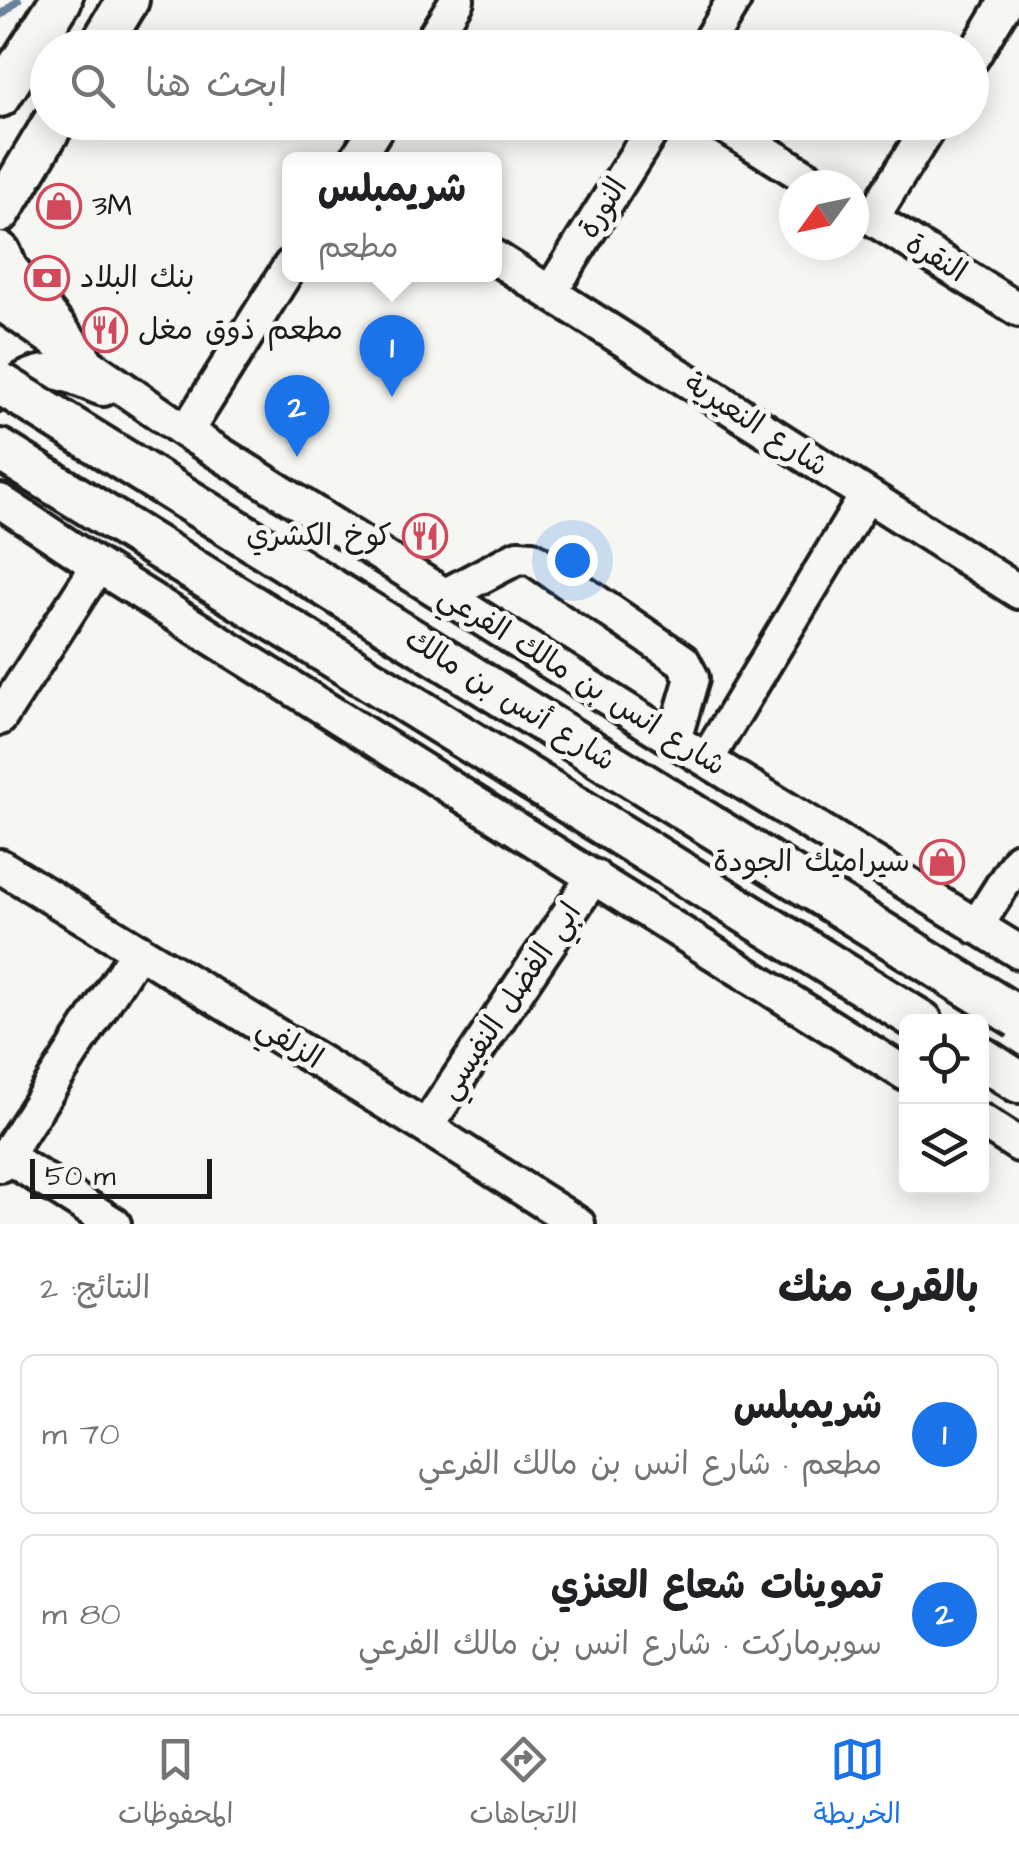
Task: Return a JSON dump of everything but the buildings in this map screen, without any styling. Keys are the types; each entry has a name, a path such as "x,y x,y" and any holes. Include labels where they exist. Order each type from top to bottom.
{"main road":[{"path":"42,30 61,0"},
{"path":"110,30 128,0"},
{"path":"0,96 30,49"},
{"path":"0,212 43,140"},
{"path":"0,253 6,270 81,360"},
{"name":"شارع أنس بن مالك","path":"0,383 1019,1018"},
{"name":"شارع أنس بن مالك","path":"0,450 909,1014"},
{"path":"989,1063 1019,1082"}],"street":[{"path":"438,30 457,0"},
{"path":"715,30 734,0"},
{"path":"989,30 1007,0"},
{"name":"النورة","path":"550,293 646,140"},
{"path":"747,140 795,170"},
{"path":"869,205 918,140"},
{"name":"النقرة","path":"869,217 1019,310"},
{"name":"شارع النعيرية","path":"502,262 1019,592"},
{"path":"186,432 282,279"},
{"name":"شارع انس بن مالك الفرعي","path":"0,303 186,432 674,740 976,927 1015,942"},
{"path":"0,394 24,378 48,370 149,408"},
{"path":"0,489 51,533 98,566 899,1070"},
{"path":"707,759 866,496"},
{"path":"0,505 51,533"},
{"path":"446,595 518,557 532,558 683,661 692,678 674,740"},
{"path":"0,718 98,566"},
{"path":"976,927 1019,860"},
{"name":"الزلفي","path":"0,866 426,1126 578,1224"},
{"name":"ابي الفضل النفيسي","path":"426,1126 594,876"},
{"path":"114,1224 3,1160 138,950"},
{"path":"989,1126 1019,1145"}],"waterway":[{"path":"0,16 18,0"}],"place":[{"name":"3M","path":"59,206"},
{"name":"بنك البلاد","path":"47,278"},
{"name":"مطعم ذوق مغل","path":"105,330"},
{"name":"شريمبلس","path":"392,397"},
{"name":"تموينات شعاع العنزي","path":"297,457"},
{"name":"كوخ الكشري","path":"425,536"},
{"name":"سيراميك الجودة","path":"942,862"}]}
